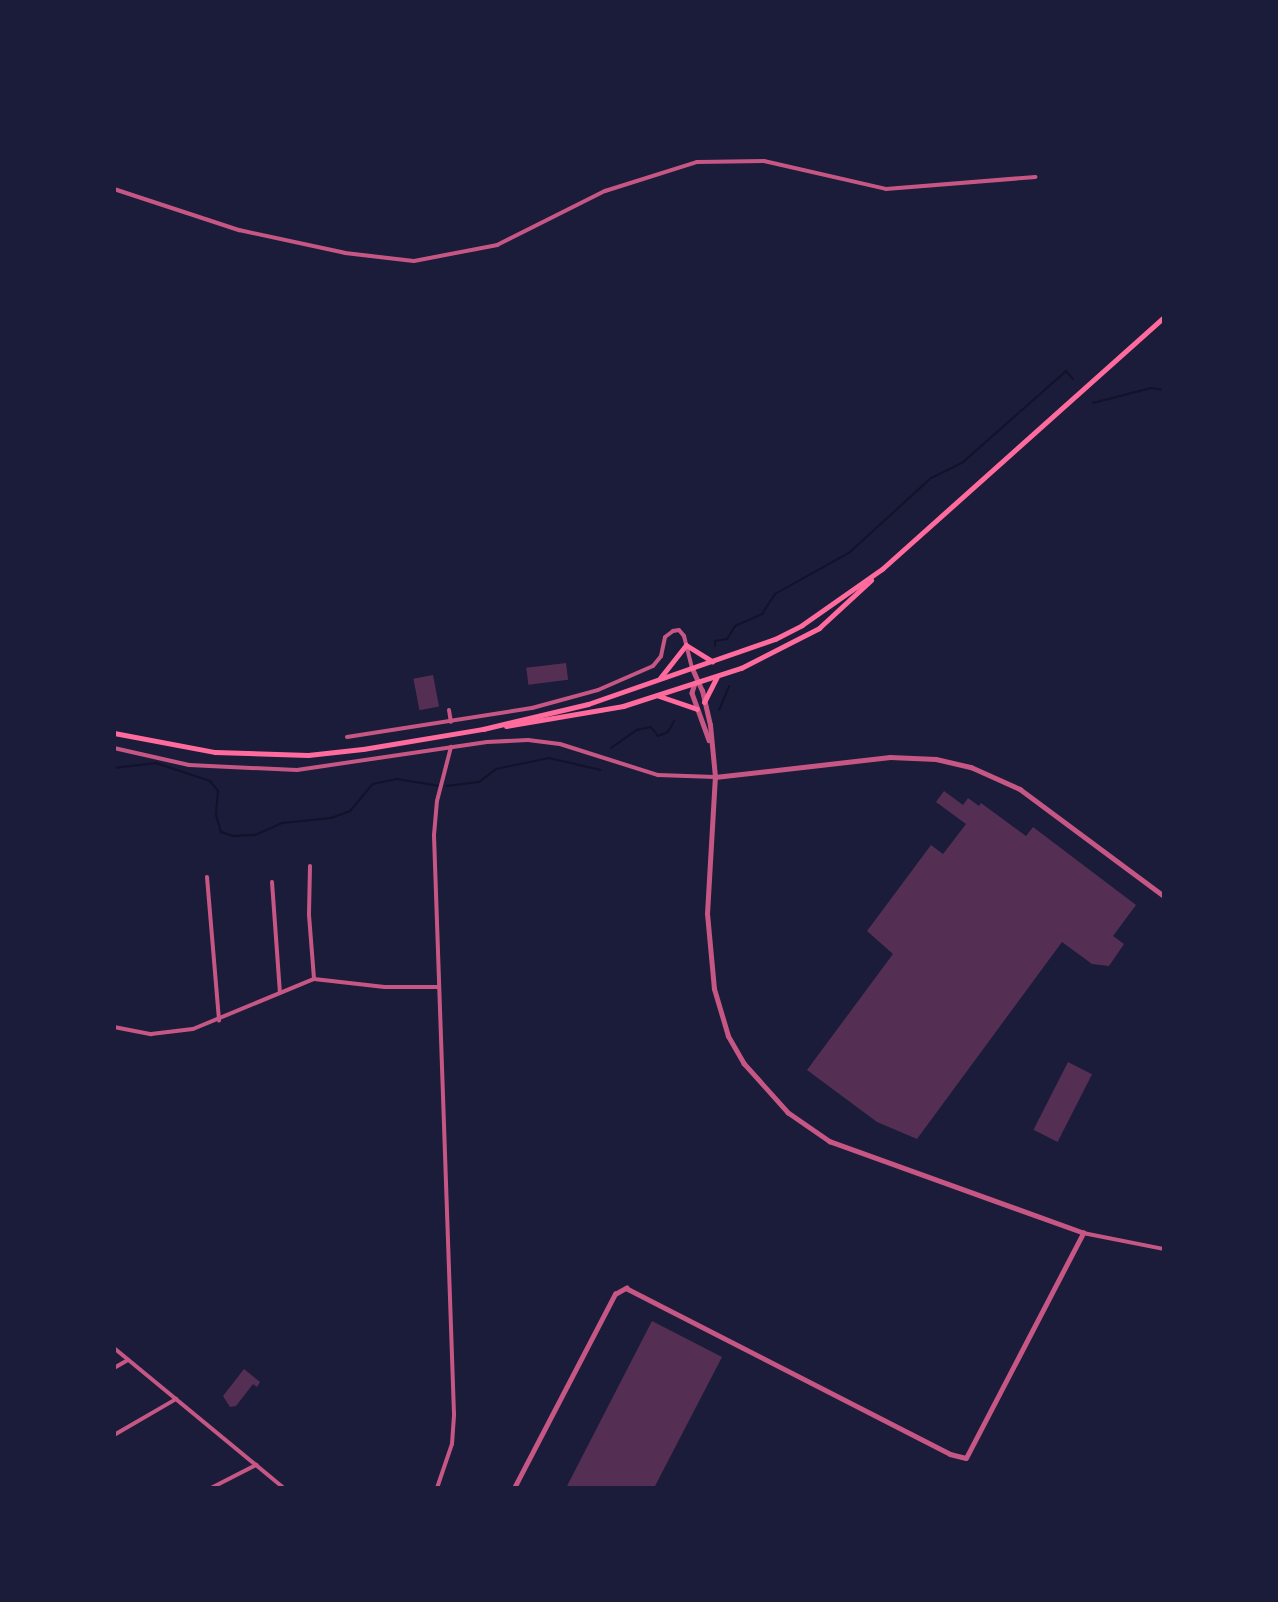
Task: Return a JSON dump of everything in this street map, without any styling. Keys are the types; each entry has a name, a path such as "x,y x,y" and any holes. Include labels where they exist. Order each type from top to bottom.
{"main road":[{"path":"114,733 215,752 308,755 580,715 657,696 764,658 819,628 876,574 1164,317"},
{"path":"483,729 588,704 692,669 802,625 876,574"},
{"path":"657,681 674,666 686,645 712,661"},
{"path":"704,702 718,675"},
{"path":"657,696 697,709"}],"street":[{"path":"114,189 239,230 345,253 414,261 497,245 605,191 704,161 764,161 886,189 1036,177"},
{"path":"347,737 451,722 564,701 633,678 656,664 670,631 679,630 686,645 695,683 704,702 715,777 707,914 712,972 724,1025 750,1072 788,1113 830,1142 1083,1233 1164,1249"},
{"path":"695,683 692,693 710,743"},
{"path":"449,710 451,722"},
{"path":"114,748 189,765 267,771 343,765 451,747 528,740 560,744 658,776 715,777 890,757 936,759 971,767 1020,789 1164,896"},
{"path":"437,1488 452,1444 454,1414 434,825 451,747"},
{"path":"310,866 309,915 314,979"},
{"path":"207,877 219,1021"},
{"path":"272,882 280,993"},
{"path":"114,1027 165,1033 219,1021 314,979 385,987 439,987"},
{"path":"514,1488 615,1294 624,1288 639,1291 950,1454 966,1458 1083,1233"},
{"path":"114,1348 284,1488"},
{"path":"114,1368 128,1360"},
{"path":"114,1435 176,1399"},
{"path":"212,1488 256,1465"}],"building":[{"path":"566,663 568,680 528,685 526,668"},
{"path":"433,675 439,706 419,710 413,679"},
{"path":"944,791 963,805 968,798 979,806 981,803 1026,836 1033,827 1136,905 1113,936 1124,944 1109,966 1092,964 1062,942 917,1139 877,1122 807,1070 893,954 867,931 931,845 943,854 966,824 936,802"},
{"path":"1068,1062 1092,1074 1058,1142 1033,1130"},
{"path":"652,1321 722,1357 654,1488 566,1488"},
{"path":"244,1369 260,1382 257,1387 253,1384 236,1406 230,1407 223,1396"}],"waterway":[{"path":"715,646 715,641 727,639 735,626 762,614 775,594 850,552 931,478 962,463 1066,371 1073,379"},
{"path":"1093,403 1151,388 1164,390"},
{"path":"719,710 729,686"},
{"path":"611,748 637,730 651,727 658,736 668,732 674,721"},
{"path":"446,786 479,782 496,769 549,758 601,770"},
{"path":"114,768 156,763 210,781 218,791 216,815 221,832 233,836 255,835 282,823 331,818 350,811 373,784 397,779 439,786"}]}
